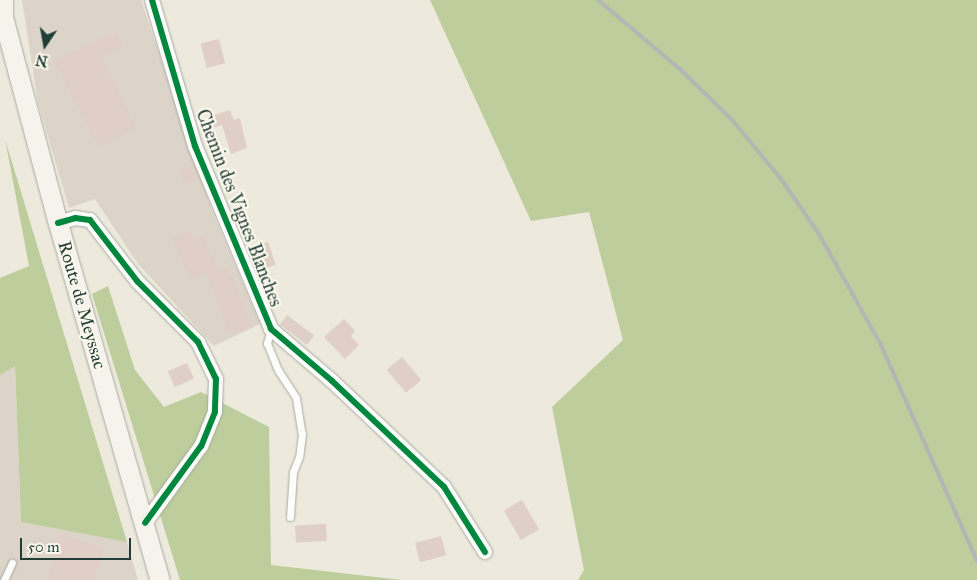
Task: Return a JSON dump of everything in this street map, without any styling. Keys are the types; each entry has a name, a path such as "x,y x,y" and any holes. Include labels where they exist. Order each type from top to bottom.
{"main road":[{"name":"Route de Meyssac","path":"2,12 58,223 160,580"}],"street":[{"name":"Chemin des Vignes Blanches","path":"152,0 195,146 271,329 332,381 444,487 485,552"},
{"path":"58,223 75,218 90,220 138,282 198,342 216,379 215,412 201,446 145,523"}],"lane":[{"path":"271,329 267,343 278,370 296,398 302,434 300,457 293,472 290,517"},
{"path":"4,580 12,562"}],"shaded area":[{"path":"22,0 141,0 211,208 260,324 214,346 138,264 95,199 69,208 38,103"},
{"path":"15,365 21,522 127,542 138,580 0,580 0,375"}],"green space":[{"path":"430,0 977,0 977,580 578,580 584,570 552,407 623,340 589,212 531,221"},
{"path":"5,139 127,542 21,522 15,366 0,375 0,278 29,266"},
{"path":"108,286 135,370 164,407 201,392 269,427 271,565 402,580 180,580 92,294"}],"building":[{"path":"115,32 123,47 102,57 136,128 99,148 54,61"},
{"path":"219,39 225,63 207,68 201,44"},
{"path":"230,110 234,120 240,118 247,148 231,154 222,125 212,128 208,117"},
{"path":"193,164 199,178 184,184 178,170"},
{"path":"189,230 194,239 202,235 219,271 226,268 230,276 232,275 252,326 230,334 206,273 191,280 172,238"},
{"path":"268,242 276,265 255,272 247,249"},
{"path":"287,315 314,335 307,345 280,325"},
{"path":"344,319 355,331 351,336 359,345 345,359 324,337"},
{"path":"402,357 421,380 406,393 387,370"},
{"path":"187,363 194,379 175,387 168,372"},
{"path":"522,500 539,529 521,540 504,510"},
{"path":"326,524 327,541 296,543 295,526"},
{"path":"61,534 104,548 94,580 47,580"},
{"path":"441,536 446,555 420,562 415,543"}],"railway":[{"path":"598,0 682,71 733,121 781,179 819,234 880,343 977,561"}],"cycle path":[{"path":"152,0 195,146 271,329 332,381 444,487 485,552"},
{"path":"58,223 75,218 90,220 138,282 198,342 216,379 215,412 201,446 145,523"}]}
